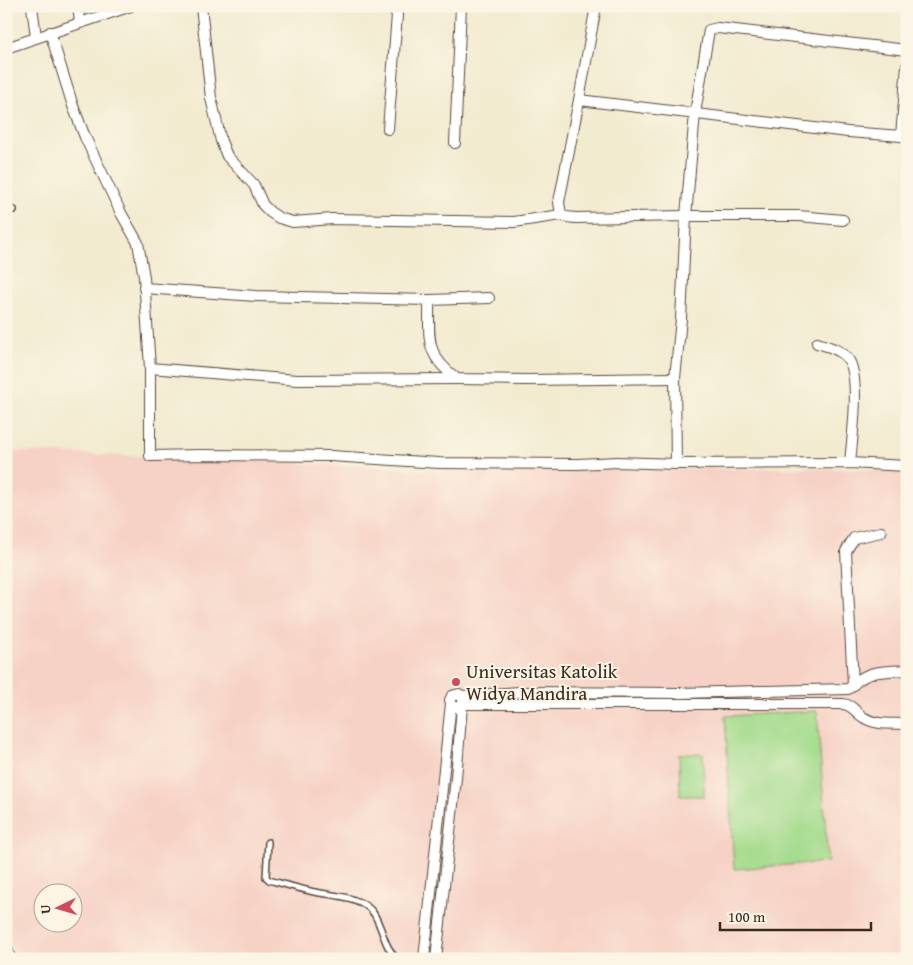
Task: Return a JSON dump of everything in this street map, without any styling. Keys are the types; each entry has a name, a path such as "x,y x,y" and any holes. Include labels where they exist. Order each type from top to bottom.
{"street":[{"path":"32,6 36,37"},
{"path":"78,6 80,22"},
{"path":"6,48 131,6"},
{"path":"201,6 211,98 221,141 227,156 254,185 263,205 279,218 293,222 333,219 514,222 561,215 576,218 799,216 843,220"},
{"path":"388,128 397,15 390,6"},
{"path":"455,143 461,6"},
{"path":"561,215 559,202 596,6"},
{"path":"676,464 675,378 686,216 695,113 708,34 712,28 734,29 907,50"},
{"path":"50,32 73,106 85,137 121,213 138,243 144,277 150,368 150,456 331,456 438,463 850,463 907,466"},
{"path":"579,100 904,137 907,66"},
{"path":"144,288 256,296 429,300 489,298"},
{"path":"429,300 430,346 439,364 457,379"},
{"path":"817,343 836,349 852,365 854,376 854,416 850,463"},
{"path":"150,368 298,380 675,378"},
{"path":"853,685 846,551 854,538 882,532"},
{"path":"424,959 451,703 456,708 462,702 519,692 848,689 859,679 868,675 887,671 907,670"},
{"path":"462,702 843,704 853,707 862,717 876,723 907,724"},
{"path":"436,959 456,778 462,702"},
{"path":"429,913 441,915"},
{"path":"6,944 10,959"}],"lane":[{"path":"6,210 14,210"},
{"path":"268,842 266,878 312,892 354,900 365,905 374,914 391,953 397,959"}],"shaded area":[{"name":"Universitas Katolik Widya Mandira","path":"6,451 423,470 812,468 907,471 907,959 15,959 6,928"}],"green space":[{"path":"817,711 828,862 734,869 725,716"},
{"path":"679,754 703,754 704,796 680,796"}],"place":[{"name":"Universitas Katolik Widya Mandira","path":"456,682"}]}
